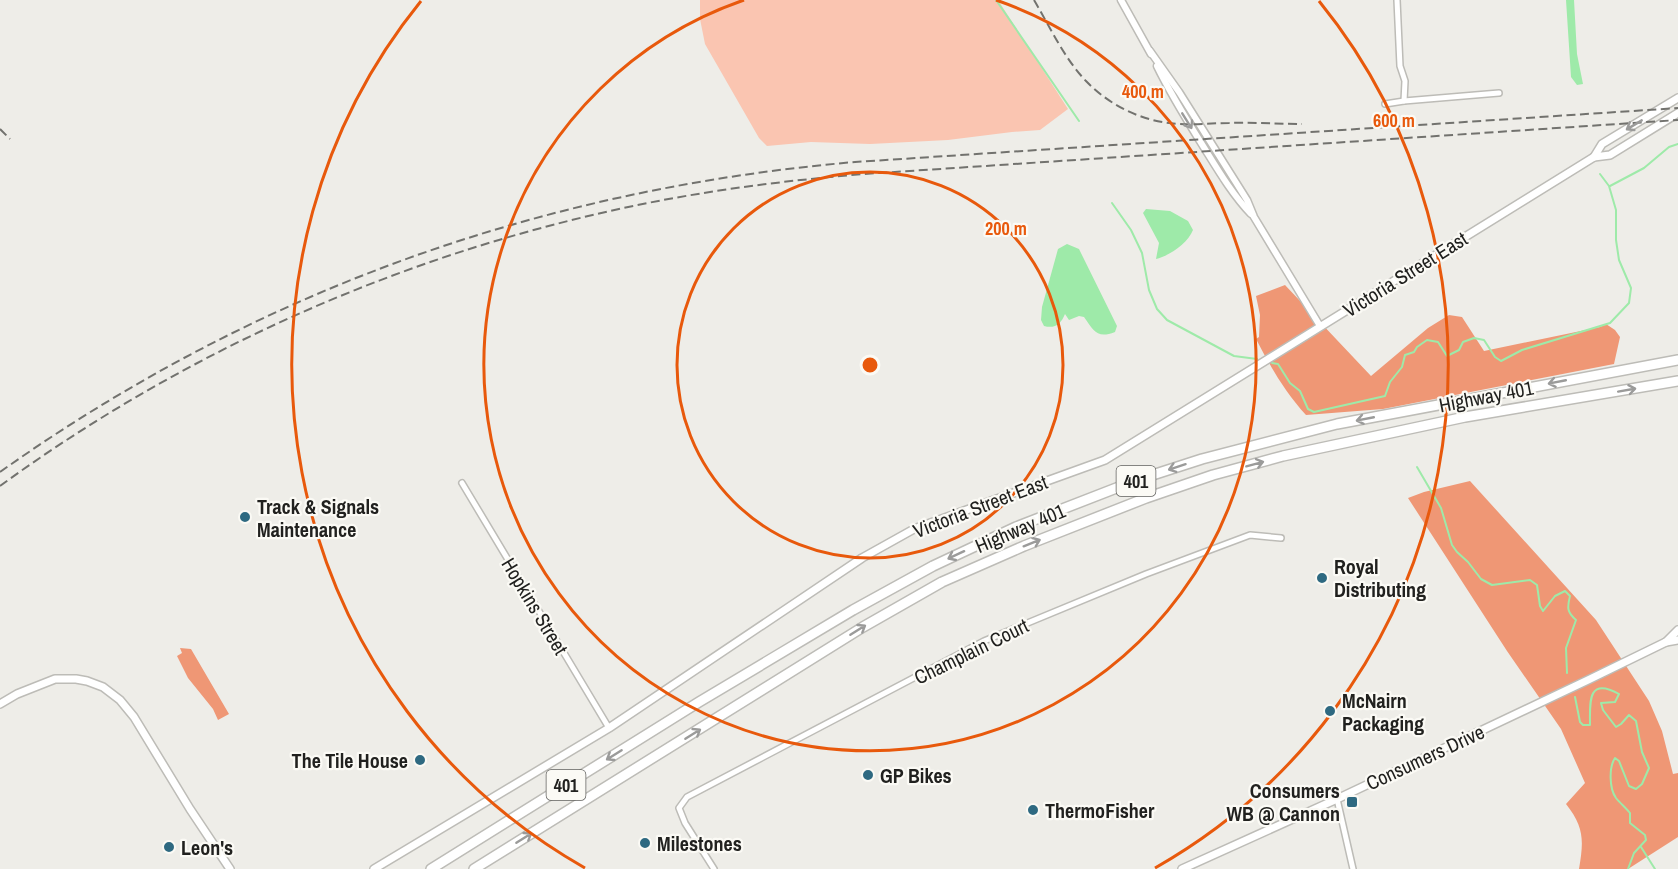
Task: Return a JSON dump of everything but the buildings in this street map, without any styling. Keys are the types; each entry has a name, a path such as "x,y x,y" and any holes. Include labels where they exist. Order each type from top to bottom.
{"highway":[{"name":"Highway 401","path":"431,869 699,702 853,610 933,566 1017,527 1137,480 1202,459 1337,424 1678,360"},
{"name":"Highway 401","path":"474,869 863,627 942,582 1024,546 1146,498 1213,475 1283,456 1465,417 1678,381"}],"main road":[{"name":"Victoria Street East","path":"1594,157 1602,144 1678,98"},
{"name":"Victoria Street East","path":"374,869 609,728 862,558 914,529 1104,460 1594,157 1610,155 1678,113"},
{"name":"Consumers Drive","path":"1666,642 1678,630"},
{"name":"Consumers Drive","path":"1182,869 1337,800 1666,642 1678,640"},
{"path":"0,704 17,694 55,679 76,679 103,687 120,700 134,717 230,869"}],"street":[{"path":"1121,0 1191,126 1241,204 1254,217 1320,326"},
{"path":"1397,0 1400,66 1405,81 1404,101"},
{"path":"1385,104 1499,93"},
{"name":"Hopkins Street","path":"462,483 609,728"},
{"name":"Champlain Court","path":"714,869 685,823 679,808 687,797 984,641 1149,573 1250,535 1281,538"},
{"path":"1337,800 1353,869"}],"shaded area":[{"path":"700,0 998,0 1068,109 1040,130 948,140 870,144 811,142 767,146 759,138 705,44 700,19"},
{"path":"1566,0 1574,0 1577,54 1583,84 1577,85 1571,77"},
{"path":"1146,209 1170,211 1188,221 1193,230 1191,235 1178,248 1156,259 1159,243 1143,213"},
{"path":"1067,244 1079,249 1117,326 1115,332 1100,334 1093,330 1084,317 1079,316 1069,320 1065,314 1057,325 1044,326 1041,320 1042,307 1058,249"},
{"path":"1285,285 1371,376 1428,328 1449,315 1462,317 1484,351 1606,324 1620,337 1614,364 1383,409 1306,415 1278,378 1256,339 1259,337 1260,315 1256,296"},
{"path":"1470,481 1596,620 1649,701 1662,731 1673,774 1678,773 1678,837 1628,869 1579,869 1582,850 1581,834 1566,804 1585,783 1561,729 1507,651 1408,498"},
{"path":"180,648 191,649 229,714 218,720 213,709 188,678 177,656 182,653"}],"waterway":[{"path":"996,0 1079,121"},
{"path":"1610,186 1644,168 1669,147 1678,144"},
{"path":"1272,363 1278,364 1290,383 1300,391 1308,409 1314,412 1385,396 1390,382 1402,367 1405,355 1414,352 1427,340 1438,342 1447,356 1459,350 1463,342 1474,338 1484,340 1495,357 1501,361 1522,350 1610,323 1629,303 1631,288 1619,260 1616,210 1609,186 1600,174"},
{"path":"1112,203 1131,230 1142,253 1149,290 1157,309 1167,320 1234,356 1257,359"},
{"path":"1417,467 1441,508 1452,545 1481,579 1492,585 1530,580 1537,585 1543,611 1555,596 1565,591 1570,596 1568,610 1576,620 1566,648 1567,673"},
{"path":"1575,697 1580,722 1583,725 1590,725 1592,694 1601,688 1619,694 1615,702 1601,703 1603,710 1616,727 1629,715 1636,721 1642,752 1649,768 1642,784 1636,789 1629,786 1619,761 1615,758 1611,772 1614,794 1630,813 1630,823 1645,835 1646,840 1634,853 1628,869"},
{"path":"1641,847 1655,869"}],"railway":[{"path":"1034,0 1078,72 1095,90 1128,111 1153,120 1179,124 1302,124"},
{"path":"0,472 98,408 198,351 301,301 406,259 515,224 626,196 739,176 855,162 1678,108"},
{"path":"0,486 69,438 141,394 291,317 368,285 448,256 528,231 610,211 737,188 864,174 1678,120"},
{"path":"0,129 10,139"}],"place":[{"name":"Track & Signals Maintenance","path":"245,517"},
{"name":"Royal Distributing","path":"1322,578"},
{"name":"McNairn Packaging","path":"1330,711"},
{"name":"The Tile House","path":"420,760"},
{"name":"GP Bikes","path":"868,775"},
{"name":"Consumers WB @ Cannon","path":"1352,802"},
{"name":"ThermoFisher","path":"1033,810"},
{"name":"Milestones","path":"645,843"},
{"name":"Leon's","path":"169,847"}]}
